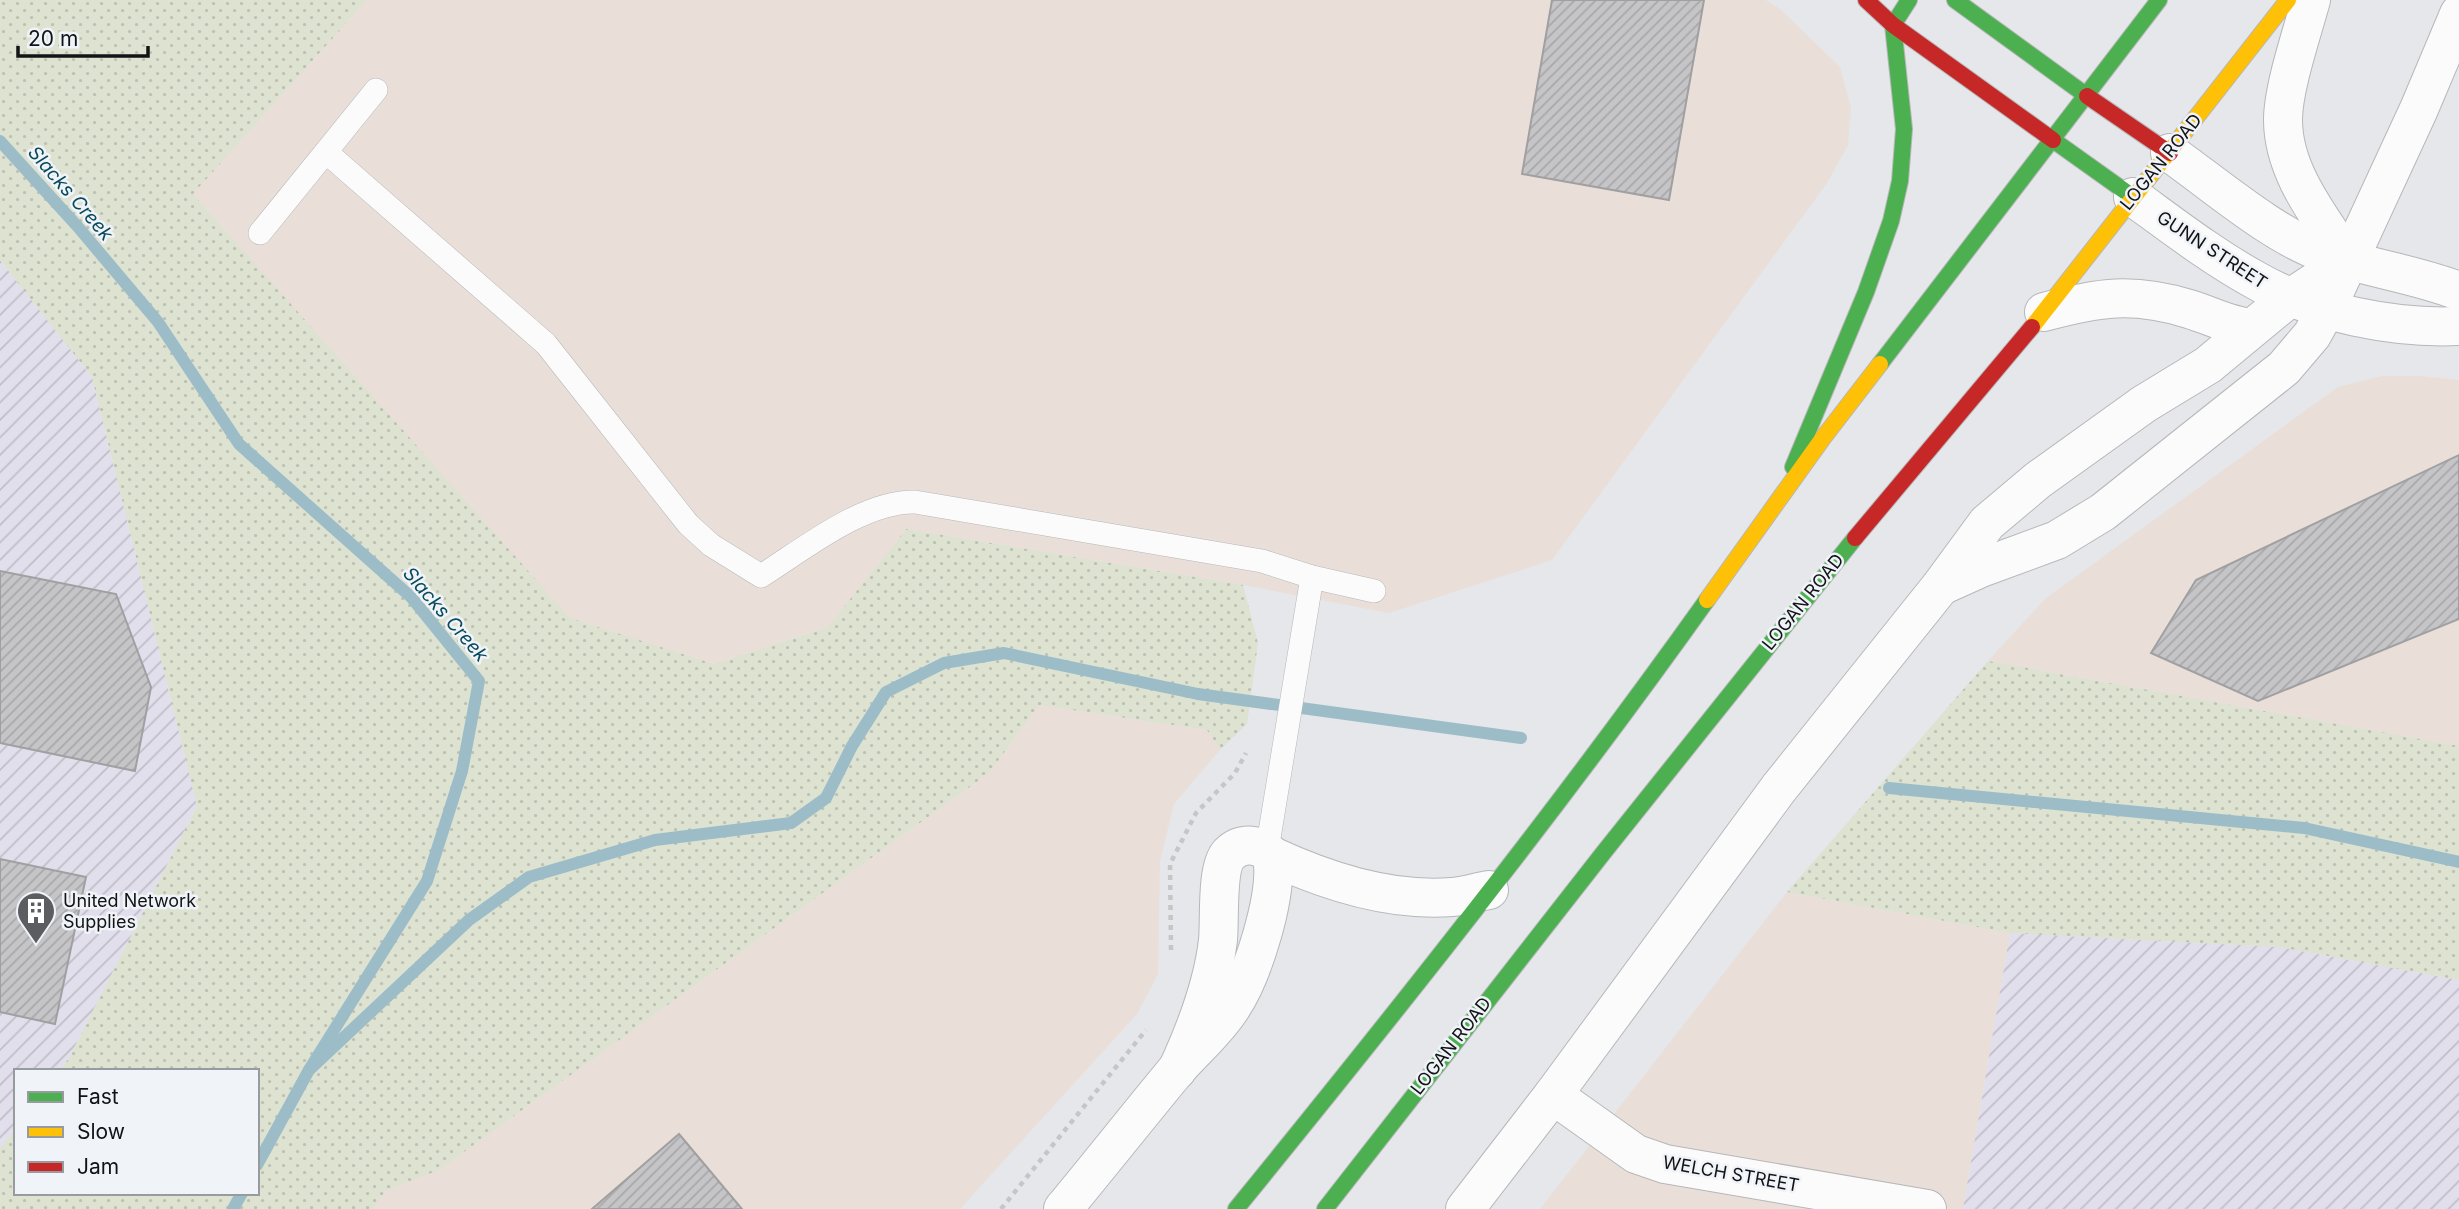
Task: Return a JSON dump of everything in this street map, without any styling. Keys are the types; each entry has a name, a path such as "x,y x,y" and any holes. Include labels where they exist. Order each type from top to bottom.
{"main road":[{"path":"1866,0 1893,25 2133,197"},
{"path":"1782,494 1866,292 1891,221 1900,181 1905,129 1893,25 1909,0"},
{"path":"1955,0 2170,153"},
{"path":"1236,1209 1362,1054 1627,712 1823,438 2159,0"},
{"name":"LOGAN ROAD","path":"1325,1209 1587,873 1875,513 2044,312 2288,0"}],"street":[{"path":"2311,0 2285,102 2283,124 2295,176 2348,260"},
{"path":"1940,587 1981,568 2057,540 2103,512 2284,368 2312,335 2327,308 2419,109 2459,14"},
{"path":"2170,153 2284,233 2322,253 2459,291"},
{"name":"GUNN STREET","path":"2133,197 2246,275 2291,297 2399,324 2459,327"},
{"path":"1465,1209 1553,1095 1779,788 1940,587 1976,536 2009,502 2129,414 2207,365 2291,297 2348,260"},
{"path":"2044,312 2097,300 2135,297 2165,302 2251,328"},
{"path":"1177,1069 1189,1045 1212,976 1218,940 1222,870 1228,854 1246,845 1255,845 1320,877 1374,891 1408,896 1452,897 1489,890"},
{"path":"1063,1209 1177,1069 1231,1009 1249,976 1272,894 1275,871 1270,853"},
{"name":"WELCH STREET","path":"1553,1095 1636,1154 1665,1164 1927,1209"}],"lane":[{"path":"260,233 376,90"},
{"path":"326,152 545,344 688,524 711,545 761,576 839,527 879,509 905,502 928,503 1262,561 1374,592"},
{"path":"1270,853 1312,577"}],"path":[{"path":"1171,957 1170,864 1190,823 1235,773 1248,744"},
{"path":"1002,1209 1149,1027"}],"shaded area":[{"path":"367,0 1766,0 1780,9 1840,67 1851,108 1848,145 1827,183 1552,560 1389,613 1243,585 906,529 828,627 714,664 569,618 193,194"},
{"path":"0,260 92,377 197,806 69,1058 61,1069 14,1069 14,1131 0,1149"},
{"path":"2382,376 2459,380 2459,746 1988,661 2046,598 2338,387"},
{"path":"1039,705 1207,730 1220,750 1174,804 1160,861 1158,974 1137,1014 960,1209 372,1209 386,1191 439,1170 989,773"},
{"path":"1787,892 2010,933 1963,1209 1540,1209"},
{"path":"2010,933 2279,947 2459,980 2459,1209 1963,1209"}],"green space":[{"path":"0,0 367,0 193,194 570,618 714,664 828,627 906,529 1243,585 1258,643 1247,724 1220,750 1207,730 1039,705 989,773 439,1170 386,1191 372,1209 0,1209 0,1149 14,1131 14,1195 259,1195 259,1069 61,1069 69,1058 197,806 92,377 0,260"},
{"path":"1988,661 2459,746 2459,980 2279,947 2010,933 1787,892"}],"building":[{"path":"1552,0 1704,0 1669,200 1522,174"},
{"path":"2459,455 2459,619 2258,701 2151,653 2196,580"},
{"path":"0,571 116,594 151,687 135,771 0,743"},
{"name":"United Network Supplies","path":"0,859 86,877 55,1024 0,1012"},
{"path":"679,1134 742,1209 592,1209"}],"waterway":[{"name":"Slacks Creek","path":"0,141 78,227 158,322 239,444 411,597 479,681 462,771 427,881 309,1070 259,1161"},
{"path":"309,1070 469,920 529,877 655,840 791,823 826,798 852,746 886,692 944,663 1004,653 1198,694 1521,738"},
{"path":"1889,788 2304,828 2459,862"},
{"name":"Slacks Creek","path":"233,1209 241,1195"}],"traffic: fast":[{"path":"1793,467 1866,292 1891,221 1900,181 1904,129 1893,25 1909,0"},
{"path":"1955,0 2087,96"},
{"path":"1880,364 2159,0"},
{"path":"2053,140 2133,197"},
{"path":"1325,1209 1604,852 1855,538"},
{"path":"1236,1209 1476,908 1707,600"}],"traffic: slow":[{"path":"2032,327 2288,0"},
{"path":"1707,600 1823,438 1880,364"}],"traffic: jam":[{"path":"1866,0 1893,25 2053,140"},
{"path":"2087,96 2170,153"},
{"path":"1855,538 2032,327"}],"place":[{"name":"United Network Supplies","path":"36,945"}]}
